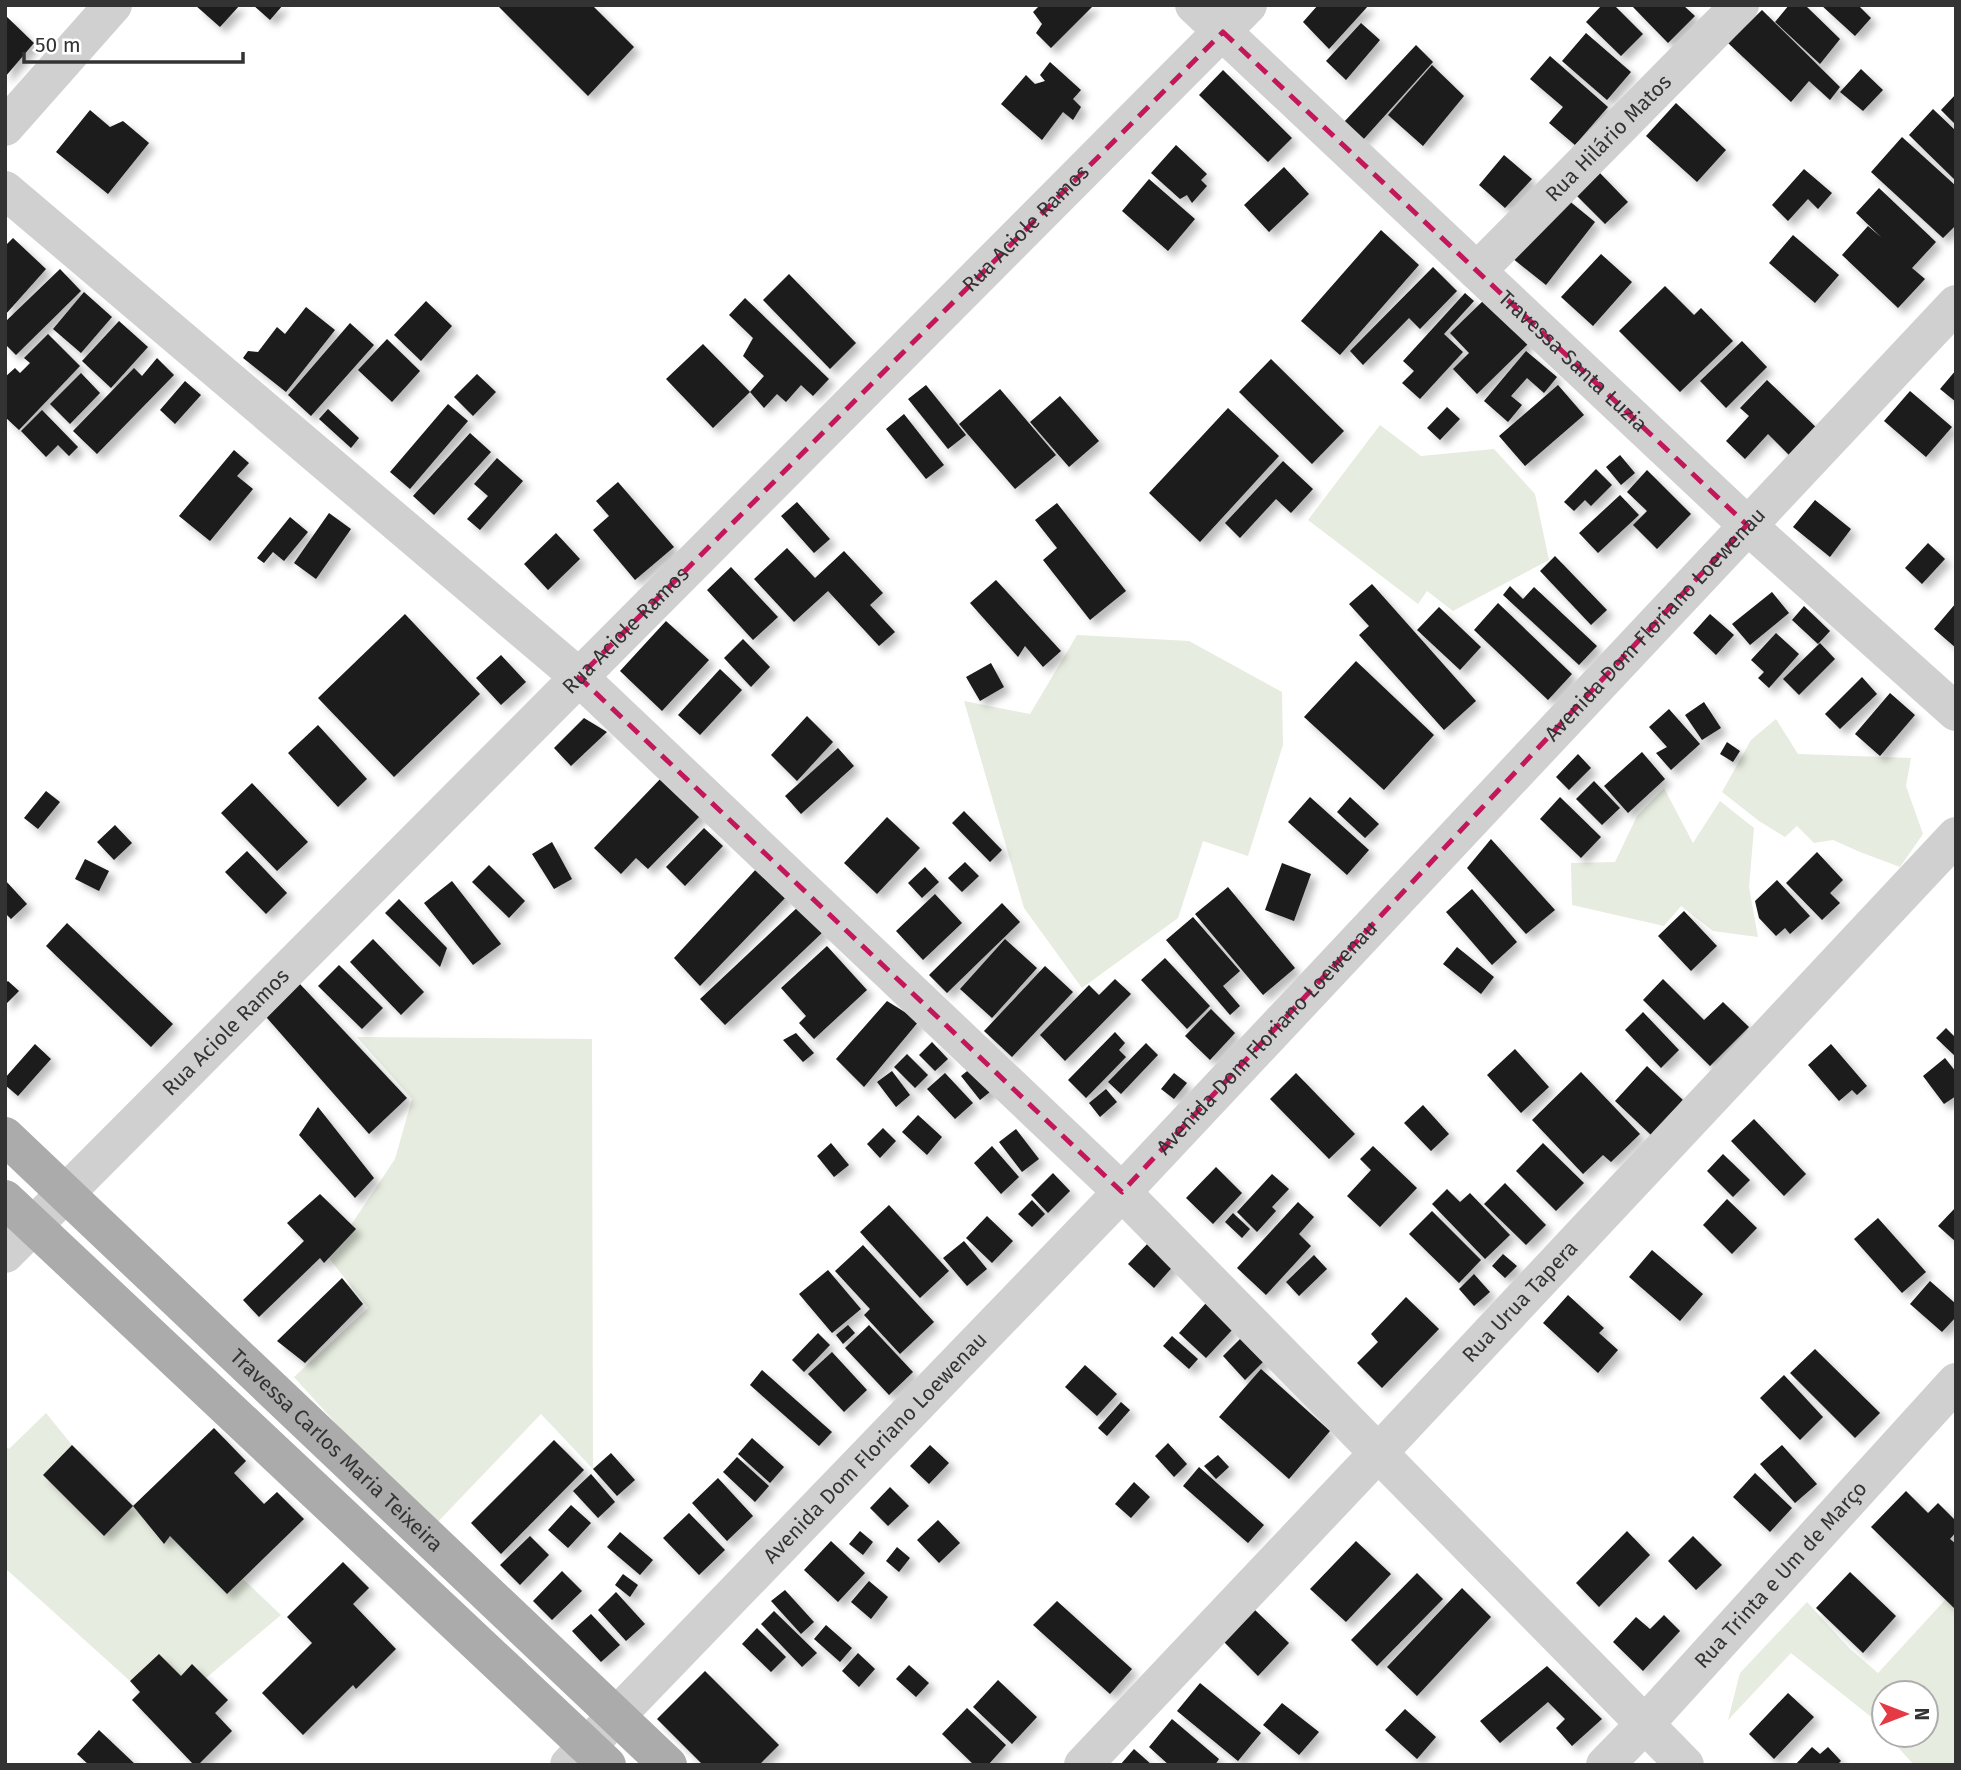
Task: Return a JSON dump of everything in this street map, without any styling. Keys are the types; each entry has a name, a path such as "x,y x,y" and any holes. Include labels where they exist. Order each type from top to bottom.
{"main road":[{"name":"Travessa Carlos Maria Teixeira","path":"5,1136 668,1765"},
{"name":"Travessa Carlos Maria Teixeira","path":"5,1199 587,1759"}],"street":[{"path":"5,127 113,5"},
{"name":"Travessa Santa Luzia","path":"1194,5 1235,19 1477,271 1747,526 1956,712"},
{"name":"Rua Hilário Matos","path":"1477,271 1740,5"},
{"name":"Rua Aciole Ramos","path":"5,1254 1235,19"},
{"path":"5,190 579,677 1122,1192 1380,1451 1685,1765"},
{"name":"Avenida Dom Floriano Loewenau","path":"587,1759 615,1716 1122,1192 1956,304"},
{"name":"Rua Urua Tapera","path":"1083,1765 1956,836"},
{"name":"Rua Trinta e Um de Março","path":"1605,1765 1956,1382"}],"highlighted area":[{"path":"1223,32 1747,525 1122,1192 579,677"}],"shaded area":[{"path":"1380,425 1421,456 1494,449 1535,494 1549,560 1453,611 1427,591 1418,604 1308,520"},
{"path":"1077,635 1189,641 1282,692 1283,745 1248,856 1203,841 1178,918 1082,988 1024,908 964,701 1030,714"},
{"path":"1776,719 1798,754 1911,758 1906,786 1923,834 1900,867 1833,840 1814,843 1797,826 1785,837 1722,792 1751,740"},
{"path":"1664,788 1693,843 1720,801 1754,828 1749,887 1758,937 1713,931 1681,906 1664,926 1572,905 1571,863 1615,862 1637,816"},
{"path":"357,1037 592,1039 593,1469 541,1414 431,1529 294,1377 368,1308 329,1258 395,1159 412,1099"},
{"path":"46,1413 72,1445 43,1475 103,1536 133,1506 163,1544 170,1536 227,1594 243,1579 281,1615 206,1678 192,1665 181,1676 159,1654 130,1681 5,1568 5,1446 9,1449"},
{"path":"1956,1588 1956,1765 1914,1765 1900,1749 1940,1749 1940,1679 1870,1679 1870,1716 1791,1653 1728,1720 1740,1673 1807,1602 1850,1649 1878,1673"}],"building":[{"path":"195,5 240,5 220,27"},
{"path":"253,5 283,5 270,20"},
{"path":"497,5 592,5 634,47 588,96"},
{"path":"1040,5 1094,5 1051,48 1036,33 1042,24 1033,12"},
{"path":"1318,5 1369,5 1329,49 1303,22"},
{"path":"1602,5 1614,5 1643,34 1621,56 1586,22"},
{"path":"1631,5 1683,5 1695,16 1668,43"},
{"path":"1789,5 1805,5 1840,39 1820,64 1775,22"},
{"path":"1821,5 1858,5 1871,18 1855,36"},
{"path":"1762,10 1840,87 1830,100 1809,81 1791,102 1728,43"},
{"path":"5,15 34,43 5,77"},
{"path":"1361,23 1380,40 1346,80 1326,61"},
{"path":"1586,33 1631,72 1607,100 1562,61"},
{"path":"1416,45 1433,62 1362,141 1344,122"},
{"path":"1550,56 1608,107 1575,145 1549,123 1563,107 1530,79"},
{"path":"1050,62 1081,90 1073,99 1081,107 1073,120 1063,112 1042,140 1001,104 1026,75 1035,84 1045,81 1040,75"},
{"path":"1432,65 1464,96 1423,146 1388,115"},
{"path":"1861,69 1883,90 1863,111 1840,92"},
{"path":"1223,70 1292,138 1268,162 1199,95"},
{"path":"1956,94 1956,125 1941,110"},
{"path":"1676,103 1726,150 1697,182 1646,136"},
{"path":"1933,109 1956,131 1956,181 1909,135"},
{"path":"90,110 110,127 123,121 149,143 108,194 56,152"},
{"path":"1902,137 1956,186 1956,225 1943,238 1871,172"},
{"path":"1176,145 1207,174 1201,180 1207,186 1192,203 1187,195 1180,199 1151,173"},
{"path":"1504,155 1532,179 1505,208 1479,185"},
{"path":"1284,167 1309,194 1269,232 1244,205"},
{"path":"1804,169 1832,193 1818,209 1808,199 1788,221 1772,205"},
{"path":"1597,170 1628,202 1605,224 1574,193"},
{"path":"1149,179 1195,219 1168,251 1122,211"},
{"path":"1879,188 1936,242 1912,268 1925,279 1898,308 1842,255 1868,226 1882,238 1856,213"},
{"path":"1562,195 1595,222 1546,285 1512,258"},
{"path":"1381,230 1419,265 1340,355 1301,321"},
{"path":"1793,235 1839,275 1815,303 1769,263"},
{"path":"13,238 46,269 5,315 5,246"},
{"path":"1601,254 1632,282 1593,326 1561,297"},
{"path":"1433,267 1457,291 1420,329 1409,318 1363,365 1350,351"},
{"path":"60,269 81,291 16,355 5,344 5,322"},
{"path":"789,274 856,343 830,369 763,300"},
{"path":"1665,286 1694,315 1701,308 1733,341 1680,392 1619,331"},
{"path":"84,292 112,317 81,353 53,329"},
{"path":"1465,293 1474,301 1444,334 1463,352 1420,399 1402,383 1414,371 1403,361"},
{"path":"745,298 829,379 813,396 801,385 786,402 777,394 764,408 750,392 764,376 743,356 753,338 729,315"},
{"path":"1486,298 1529,343 1477,394 1453,369 1469,353 1450,333"},
{"path":"426,301 452,326 421,361 394,335"},
{"path":"306,307 335,330 286,392 243,358 248,351 258,352 277,327 285,334"},
{"path":"119,321 148,347 111,388 82,361"},
{"path":"350,323 374,345 311,416 288,395"},
{"path":"48,334 80,366 19,430 5,417 5,377 15,368 20,373 30,363 24,358"},
{"path":"387,339 420,371 392,402 358,370"},
{"path":"1742,341 1767,367 1726,408 1700,381"},
{"path":"703,344 750,392 713,428 666,379"},
{"path":"1526,351 1557,377 1544,393 1527,378 1511,396 1522,405 1508,422 1484,401"},
{"path":"157,358 174,375 97,454 73,431 134,368 142,376"},
{"path":"1271,359 1344,431 1312,464 1239,392"},
{"path":"1956,370 1956,402 1940,389"},
{"path":"81,373 100,393 70,424 50,404"},
{"path":"477,374 496,392 473,416 454,397"},
{"path":"1767,380 1820,431 1793,459 1768,434 1745,459 1726,441 1749,416 1740,408"},
{"path":"185,381 201,395 175,424 160,410"},
{"path":"926,385 966,435 948,449 908,399"},
{"path":"1558,385 1584,415 1525,466 1499,436"},
{"path":"1000,389 1056,455 1015,489 959,424"},
{"path":"1910,391 1952,427 1926,457 1884,421"},
{"path":"1060,396 1099,441 1069,467 1030,422"},
{"path":"448,404 468,421 410,489 390,472"},
{"path":"1447,407 1460,419 1440,440 1427,428"},
{"path":"1228,408 1279,456 1200,542 1149,493"},
{"path":"328,409 359,438 351,448 319,419"},
{"path":"42,410 78,447 69,456 58,445 46,457 21,431"},
{"path":"904,414 944,465 926,479 886,429"},
{"path":"470,433 491,452 434,515 413,496"},
{"path":"234,450 249,463 237,476 253,489 210,541 179,516"},
{"path":"1620,455 1635,473 1621,485 1606,467"},
{"path":"497,458 523,481 480,530 467,519 488,496 474,484"},
{"path":"1283,461 1313,489 1291,513 1276,499 1240,538 1225,523"},
{"path":"1596,469 1612,485 1591,506 1585,500 1574,511 1564,502"},
{"path":"1647,470 1691,514 1657,549 1633,525 1647,511 1627,492"},
{"path":"618,482 674,547 635,580 593,530 609,516 596,501"},
{"path":"1620,495 1639,515 1598,553 1579,533"},
{"path":"1815,500 1851,529 1830,557 1793,527"},
{"path":"797,502 830,539 814,553 781,516"},
{"path":"1057,503 1126,591 1090,620 1043,560 1057,548 1035,520"},
{"path":"329,513 351,529 316,579 294,563"},
{"path":"290,517 308,532 284,561 273,552 264,563 257,558"},
{"path":"556,533 580,559 548,590 524,564"},
{"path":"1928,543 1945,559 1922,584 1905,568"},
{"path":"787,548 815,578 844,551 883,593 870,605 895,632 879,646 828,591 794,622 754,579"},
{"path":"1555,556 1607,610 1591,625 1540,571"},
{"path":"731,567 778,617 753,640 707,590"},
{"path":"996,580 1061,651 1043,667 1025,646 1018,657 970,603"},
{"path":"1372,584 1476,701 1444,730 1359,635 1369,626 1349,604"},
{"path":"1510,586 1523,599 1534,587 1597,646 1579,665 1503,595"},
{"path":"1772,592 1789,613 1750,645 1732,624"},
{"path":"1498,603 1572,674 1548,700 1474,630"},
{"path":"1956,603 1956,648 1934,629"},
{"path":"1804,606 1830,631 1818,644 1792,620"},
{"path":"1439,607 1481,647 1460,670 1417,630"},
{"path":"405,614 480,694 394,777 318,698"},
{"path":"1710,614 1734,635 1716,655 1693,633"},
{"path":"666,621 709,660 662,711 620,671"},
{"path":"1776,633 1799,654 1769,688 1758,678 1764,672 1751,660"},
{"path":"743,639 770,667 751,687 724,658"},
{"path":"1820,643 1835,659 1799,695 1783,679"},
{"path":"501,655 526,682 501,705 476,678"},
{"path":"1356,661 1434,735 1384,790 1304,717"},
{"path":"991,663 1004,687 980,701 966,677"},
{"path":"720,669 742,690 700,735 678,715"},
{"path":"1862,677 1877,694 1840,729 1825,714"},
{"path":"1890,693 1915,715 1880,756 1855,734"},
{"path":"1704,702 1721,728 1702,740 1685,715"},
{"path":"1669,709 1700,744 1671,770 1656,753 1667,747 1649,727"},
{"path":"807,716 833,742 797,781 771,755"},
{"path":"584,718 607,732 571,766 554,748"},
{"path":"318,725 367,779 338,807 288,753"},
{"path":"1727,742 1740,751 1733,762 1720,754"},
{"path":"838,748 854,766 801,814 785,796"},
{"path":"1642,752 1665,779 1628,813 1604,786"},
{"path":"1578,754 1591,768 1569,790 1556,777"},
{"path":"664,775 703,813 648,869 636,858 621,874 594,848"},
{"path":"1594,781 1620,808 1602,825 1576,799"},
{"path":"252,783 308,842 277,871 221,813"},
{"path":"46,791 60,802 38,829 24,818"},
{"path":"1310,797 1369,850 1347,875 1288,822"},
{"path":"1350,797 1379,824 1365,838 1337,812"},
{"path":"1560,797 1601,837 1581,858 1540,819"},
{"path":"964,811 1002,850 990,862 952,823"},
{"path":"887,817 920,848 877,894 844,863"},
{"path":"115,825 132,843 114,860 97,842"},
{"path":"704,828 723,846 685,886 666,867"},
{"path":"1491,839 1555,910 1526,934 1467,868"},
{"path":"552,842 572,879 554,889 532,854"},
{"path":"247,851 287,893 266,914 225,872"},
{"path":"1817,852 1843,880 1830,893 1840,903 1822,920 1786,883"},
{"path":"85,859 109,871 99,891 75,879"},
{"path":"965,862 979,876 962,892 948,878"},
{"path":"1282,863 1311,874 1294,921 1265,910"},
{"path":"489,865 525,901 509,918 472,882"},
{"path":"758,867 788,895 700,986 674,958"},
{"path":"925,867 939,882 922,898 908,883"},
{"path":"5,880 27,904 11,919 5,913"},
{"path":"1777,880 1810,916 1790,934 1785,928 1776,936 1759,918 1755,901"},
{"path":"452,881 501,944 473,965 424,903"},
{"path":"1228,887 1295,968 1263,995 1195,914"},
{"path":"1472,889 1517,942 1492,965 1446,912"},
{"path":"935,894 962,923 923,960 896,931"},
{"path":"399,899 447,948 440,967 385,913"},
{"path":"1002,903 1020,922 947,993 929,975"},
{"path":"800,905 824,931 725,1025 700,999"},
{"path":"1684,911 1717,946 1691,971 1658,936"},
{"path":"1193,917 1240,971 1223,986 1240,1006 1230,1015 1166,940"},
{"path":"67,923 173,1024 151,1047 46,946"},
{"path":"373,939 424,992 401,1015 350,962"},
{"path":"1005,939 1037,968 992,1018 960,989"},
{"path":"827,946 867,990 814,1039 799,1023 806,1016 781,988"},
{"path":"1457,947 1494,977 1481,994 1443,964"},
{"path":"1165,958 1210,1006 1187,1029 1141,980"},
{"path":"339,965 383,1008 362,1029 318,986"},
{"path":"1045,966 1073,992 1012,1057 984,1031"},
{"path":"1115,979 1131,994 1065,1061 1040,1035 1089,985 1099,995"},
{"path":"1663,979 1704,1020 1723,1002 1749,1027 1710,1066 1643,1000"},
{"path":"8,981 19,991 5,1005 5,983"},
{"path":"299,983 407,1098 369,1134 260,1010"},
{"path":"887,1001 919,1021 864,1087 836,1059"},
{"path":"1211,1009 1235,1033 1210,1060 1185,1036"},
{"path":"1643,1012 1679,1050 1661,1068 1625,1030"},
{"path":"1946,1028 1956,1038 1956,1057 1936,1038"},
{"path":"1115,1032 1125,1043 1119,1050 1126,1057 1086,1098 1068,1080"},
{"path":"796,1033 814,1053 803,1062 783,1040"},
{"path":"932,1042 948,1059 935,1071 919,1055"},
{"path":"1146,1043 1158,1055 1121,1094 1108,1082"},
{"path":"35,1044 51,1059 18,1096 5,1085 5,1078"},
{"path":"1831,1044 1867,1086 1857,1095 1852,1090 1839,1101 1808,1065"},
{"path":"1515,1049 1549,1087 1521,1113 1487,1075"},
{"path":"907,1054 928,1075 915,1088 894,1067"},
{"path":"1945,1058 1956,1072 1956,1096 1944,1104 1923,1076"},
{"path":"982,1059 1001,1083 980,1100 961,1076"},
{"path":"1647,1066 1683,1100 1651,1135 1615,1101"},
{"path":"892,1071 910,1095 896,1107 877,1082"},
{"path":"1581,1072 1640,1134 1611,1162 1603,1155 1583,1174 1532,1120"},
{"path":"945,1073 973,1103 955,1119 927,1089"},
{"path":"1174,1073 1187,1083 1174,1099 1161,1089"},
{"path":"1296,1073 1355,1134 1329,1159 1270,1099"},
{"path":"1106,1089 1117,1102 1100,1117 1089,1103"},
{"path":"1423,1105 1449,1134 1431,1151 1404,1123"},
{"path":"318,1107 374,1178 355,1198 299,1135"},
{"path":"918,1115 942,1137 927,1155 902,1132"},
{"path":"1754,1119 1806,1174 1784,1196 1731,1141"},
{"path":"883,1128 896,1141 880,1158 867,1144"},
{"path":"1016,1129 1039,1159 1022,1172 999,1142"},
{"path":"831,1143 849,1165 834,1177 817,1156"},
{"path":"1543,1143 1584,1183 1556,1211 1516,1171"},
{"path":"992,1146 1019,1177 1001,1194 974,1163"},
{"path":"1373,1146 1417,1188 1380,1227 1347,1196 1371,1170 1360,1159"},
{"path":"1723,1154 1750,1180 1733,1197 1707,1171"},
{"path":"1216,1167 1242,1193 1213,1224 1186,1198"},
{"path":"1053,1173 1070,1191 1048,1213 1031,1195"},
{"path":"1272,1174 1289,1189 1272,1207 1276,1211 1257,1232 1237,1212"},
{"path":"1505,1183 1546,1225 1526,1245 1484,1204"},
{"path":"1447,1189 1460,1202 1470,1193 1510,1235 1485,1259 1432,1204"},
{"path":"320,1194 356,1229 324,1263 320,1258 259,1317 243,1300 304,1241 287,1223"},
{"path":"1727,1199 1757,1228 1732,1254 1703,1225"},
{"path":"1032,1200 1045,1214 1032,1227 1018,1214"},
{"path":"1298,1202 1314,1217 1299,1234 1311,1246 1266,1295 1237,1268"},
{"path":"889,1205 949,1271 920,1298 860,1232"},
{"path":"1956,1207 1956,1242 1938,1226"},
{"path":"1432,1211 1481,1260 1459,1283 1409,1234"},
{"path":"1233,1213 1250,1229 1242,1238 1225,1222"},
{"path":"987,1216 1013,1241 992,1263 966,1238"},
{"path":"1878,1218 1926,1272 1902,1293 1854,1239"},
{"path":"1151,1240 1176,1263 1154,1288 1128,1264"},
{"path":"964,1241 987,1269 967,1286 943,1258"},
{"path":"863,1245 934,1322 900,1354 864,1315 870,1309 835,1271"},
{"path":"1652,1250 1703,1294 1680,1321 1629,1277"},
{"path":"1503,1254 1517,1266 1505,1278 1492,1266"},
{"path":"1314,1255 1327,1269 1299,1296 1286,1282"},
{"path":"828,1270 861,1309 832,1333 799,1294"},
{"path":"1474,1274 1490,1292 1474,1306 1459,1289"},
{"path":"342,1278 363,1304 305,1363 277,1341"},
{"path":"1930,1281 1956,1304 1956,1317 1942,1332 1910,1304"},
{"path":"1568,1295 1604,1328 1599,1333 1618,1350 1598,1373 1543,1323"},
{"path":"1406,1297 1439,1329 1382,1388 1357,1363 1378,1342 1371,1334"},
{"path":"1206,1303 1233,1329 1206,1358 1179,1333"},
{"path":"848,1325 855,1333 843,1344 836,1335"},
{"path":"869,1325 913,1372 889,1395 845,1348"},
{"path":"818,1333 830,1345 804,1372 792,1360"},
{"path":"1244,1335 1266,1359 1245,1380 1223,1356"},
{"path":"1172,1336 1198,1359 1189,1369 1163,1346"},
{"path":"1815,1349 1880,1413 1855,1438 1790,1373"},
{"path":"832,1352 867,1390 844,1412 808,1374"},
{"path":"1085,1365 1117,1394 1097,1416 1065,1387"},
{"path":"1261,1369 1330,1431 1289,1479 1219,1417"},
{"path":"762,1370 832,1432 819,1446 750,1385"},
{"path":"1784,1375 1823,1417 1800,1440 1760,1398"},
{"path":"1121,1402 1130,1410 1107,1436 1098,1428"},
{"path":"214,1428 246,1461 234,1473 264,1504 277,1492 304,1519 227,1594 170,1536 164,1544 133,1506"},
{"path":"752,1438 784,1467 770,1483 738,1454"},
{"path":"554,1440 584,1470 501,1554 471,1523"},
{"path":"1168,1443 1187,1464 1174,1477 1155,1456"},
{"path":"72,1445 133,1506 104,1536 43,1475"},
{"path":"930,1445 949,1463 929,1484 910,1466"},
{"path":"1782,1445 1817,1484 1795,1503 1760,1464"},
{"path":"611,1453 635,1480 617,1496 593,1469"},
{"path":"1218,1455 1229,1467 1216,1479 1204,1466"},
{"path":"737,1457 769,1486 755,1502 723,1472"},
{"path":"1199,1467 1264,1525 1248,1543 1183,1486"},
{"path":"1755,1473 1792,1508 1770,1532 1733,1497"},
{"path":"591,1474 615,1502 598,1518 573,1491"},
{"path":"718,1478 753,1516 727,1541 692,1503"},
{"path":"1134,1482 1150,1497 1131,1518 1115,1504"},
{"path":"890,1487 909,1506 888,1526 870,1508"},
{"path":"1906,1491 1928,1513 1938,1503 1956,1521 1956,1532 1950,1539 1956,1544 1956,1610 1871,1527"},
{"path":"571,1505 591,1523 568,1548 548,1530"},
{"path":"689,1513 725,1550 699,1575 663,1538"},
{"path":"938,1520 960,1543 939,1563 917,1540"},
{"path":"860,1531 873,1542 863,1555 849,1544"},
{"path":"1627,1531 1650,1555 1599,1607 1576,1583"},
{"path":"620,1532 653,1560 640,1575 607,1547"},
{"path":"530,1536 549,1555 520,1585 500,1565"},
{"path":"1693,1536 1722,1565 1696,1590 1668,1561"},
{"path":"831,1541 865,1573 838,1602 804,1570"},
{"path":"1356,1541 1391,1574 1346,1622 1310,1589"},
{"path":"897,1547 910,1558 899,1572 886,1561"},
{"path":"343,1562 369,1588 353,1604 396,1649 356,1689 353,1685 303,1735 262,1693 312,1643 287,1617"},
{"path":"562,1571 582,1591 552,1620 533,1601"},
{"path":"1850,1572 1896,1616 1863,1653 1816,1608"},
{"path":"1417,1573 1443,1599 1377,1666 1351,1640"},
{"path":"623,1574 638,1585 630,1597 615,1585"},
{"path":"869,1581 888,1597 871,1619 851,1602"},
{"path":"1462,1588 1491,1617 1417,1696 1387,1667"},
{"path":"785,1590 814,1622 801,1634 771,1601"},
{"path":"616,1592 645,1624 626,1641 598,1610"},
{"path":"1057,1601 1132,1669 1110,1694 1033,1625"},
{"path":"1255,1610 1289,1643 1258,1676 1224,1642"},
{"path":"774,1611 817,1653 802,1667 761,1624"},
{"path":"591,1614 620,1645 601,1662 572,1631"},
{"path":"1664,1615 1680,1631 1643,1671 1613,1642 1636,1617 1650,1629"},
{"path":"826,1625 852,1648 840,1662 814,1639"},
{"path":"757,1628 786,1657 771,1672 742,1644"},
{"path":"858,1653 875,1669 859,1687 842,1671"},
{"path":"159,1654 181,1676 192,1664 228,1700 215,1713 232,1731 198,1765 194,1765 132,1700 140,1692 130,1681"},
{"path":"909,1665 929,1683 916,1697 896,1679"},
{"path":"1547,1666 1602,1719 1572,1746 1556,1728 1565,1719 1548,1702 1500,1743 1480,1721"},
{"path":"705,1671 779,1745 759,1765 703,1765 657,1719"},
{"path":"998,1680 1037,1717 1012,1744 973,1707"},
{"path":"1200,1683 1261,1733 1238,1761 1177,1711"},
{"path":"1788,1693 1814,1717 1774,1759 1749,1734"},
{"path":"1282,1703 1319,1732 1299,1755 1263,1725"},
{"path":"967,1708 1006,1745 988,1765 974,1765 942,1734"},
{"path":"1405,1709 1436,1737 1417,1759 1385,1730"},
{"path":"1172,1719 1219,1759 1215,1765 1169,1765 1149,1747"},
{"path":"99,1730 136,1765 89,1765 77,1754"},
{"path":"1812,1747 1820,1754 1828,1747 1841,1761 1837,1765 1795,1765"},
{"path":"1134,1749 1152,1765 1120,1765"}]}
